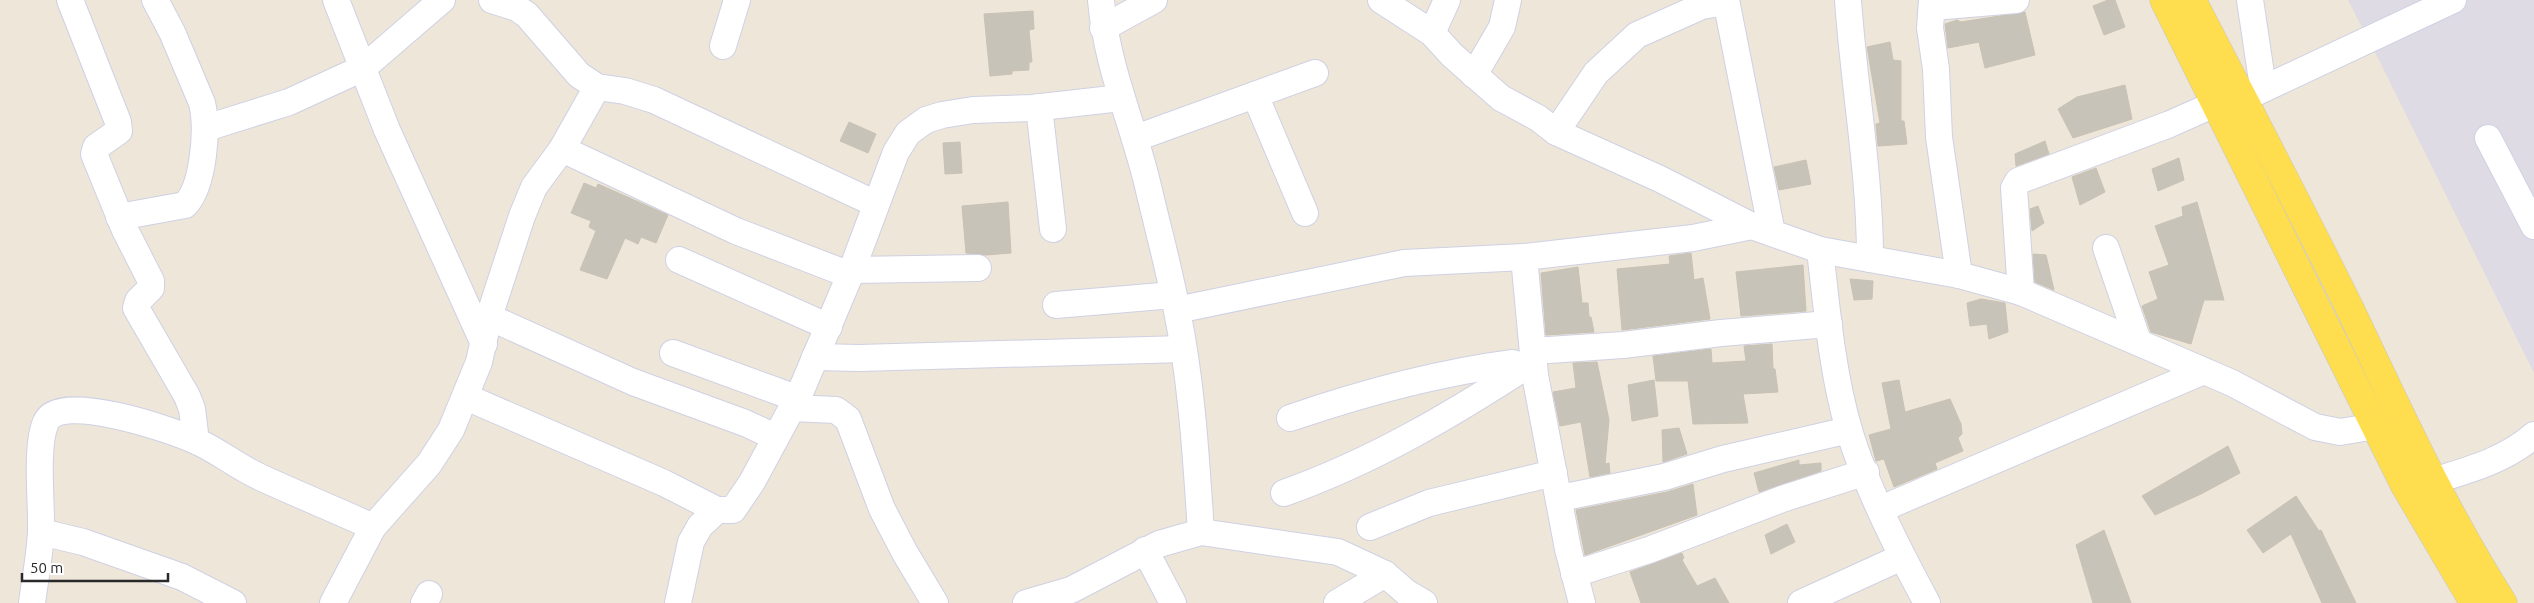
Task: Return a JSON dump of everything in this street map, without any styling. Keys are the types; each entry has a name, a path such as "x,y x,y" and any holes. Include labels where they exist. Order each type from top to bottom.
{"main road":[{"path":"2164,0 2241,96 2376,426 2410,495 2474,603"},
{"path":"2192,0 2315,240 2433,481 2465,543 2503,603"}],"street":[{"path":"70,0 118,122 119,131 96,147 94,154 119,217 152,281 151,288 138,301 136,308 187,396 196,426 196,441"},
{"path":"119,217 179,207 188,202 201,166 206,128 202,103 172,32 155,0"},
{"path":"336,0 387,130 484,344"},
{"path":"206,128 288,102 363,68 442,0"},
{"path":"723,46 737,0"},
{"path":"1101,0 1103,28 1121,98 1136,138 1175,302 1196,447 1201,532"},
{"path":"1103,28 1154,0"},
{"path":"1381,0 1432,34 1474,75 1502,98 1538,118 1556,132 1660,179 1762,229 1820,250 1959,275 2021,292 2232,383 2315,427 2340,432 2376,426"},
{"path":"1432,34 1446,0"},
{"path":"1474,75 1502,27 1508,0"},
{"path":"1848,0 1866,161 1870,260"},
{"path":"1959,275 1939,137 1936,70 1930,28 1932,4 2016,0"},
{"path":"2241,96 2250,0"},
{"path":"2021,292 2014,188 2018,181 2241,96 2452,0"},
{"path":"1556,132 1596,73 1637,35 1702,6 1726,1 1762,229"},
{"path":"505,2 527,15 579,75 597,87 625,91 654,100 876,204"},
{"path":"1136,138 1315,73"},
{"path":"334,603 373,527 429,464 451,430 466,397 484,344 489,317 522,216 534,187 562,149 597,87"},
{"path":"1254,95 1306,213"},
{"path":"466,397 664,483 717,510 733,510 794,403 829,328 896,152 908,134 926,120 973,110 1039,107 1121,98"},
{"path":"1039,107 1053,229"},
{"path":"2488,138 2534,226"},
{"path":"562,149 736,231 851,272 978,268"},
{"path":"1056,304 1175,302 1404,264 1524,257 1762,229"},
{"path":"2106,248 2138,341"},
{"path":"1820,250 1829,324 1849,430 1902,557 1927,603"},
{"path":"1524,257 1531,359 1574,574 1582,603"},
{"path":"679,260 829,328"},
{"path":"489,317 633,382 775,437"},
{"path":"1290,418 1352,397 1424,378 1513,364 1531,359 1721,333 1829,324"},
{"path":"815,357 859,358 1183,349"},
{"path":"673,352 794,403 836,410 848,419 882,509 905,553 935,603"},
{"path":"1284,493 1324,479 1386,450 1531,359"},
{"path":"1881,509 2204,372"},
{"path":"32,603 41,532 40,493 43,432 46,421 57,411 76,409 102,413 142,422 196,441 260,477 373,527"},
{"path":"1560,498 1664,477 1723,459 1849,430"},
{"path":"2433,481 2500,458 2520,448 2534,435"},
{"path":"1574,574 1649,550 1782,499 1866,472"},
{"path":"1370,527 1428,503 1554,473"},
{"path":"678,603 691,542 700,526 717,510"},
{"path":"41,532 83,542 182,577 233,603"},
{"path":"1026,603 1071,590 1145,550 1201,532 1338,552 1384,574 1407,593 1424,603"},
{"path":"1145,550 1173,603"},
{"path":"1801,603 1902,557"},
{"path":"1337,603 1384,574"}],"shaded area":[{"path":"2348,0 2534,0 2534,373 2381,64"}],"building":[{"path":"2108,0 2115,0 2125,27 2104,35 2093,6"},
{"path":"1033,11 1034,29 1029,30 1032,62 1029,62 1029,70 1012,71 1012,74 990,76 984,14"},
{"path":"2025,12 2035,55 1985,68 1979,42 1948,48 1945,24 1957,20 1961,22"},
{"path":"1890,42 1893,60 1901,61 1901,121 1904,121 1907,144 1878,146 1876,124 1880,123 1867,47"},
{"path":"2125,85 2132,119 2073,138 2058,109 2077,97"},
{"path":"849,122 876,134 868,153 840,141"},
{"path":"2045,141 2049,154 2016,166 2015,154"},
{"path":"960,142 962,173 945,174 943,143"},
{"path":"2179,158 2184,180 2158,191 2152,169"},
{"path":"1806,160 1811,184 1779,190 1774,167"},
{"path":"2096,168 2105,192 2080,205 2072,177"},
{"path":"584,183 596,188 598,184 668,215 656,243 641,237 638,244 625,238 607,279 580,270 596,231 589,227 591,221 571,213"},
{"path":"1008,202 1011,253 986,255 966,253 962,206"},
{"path":"2197,202 2224,300 2204,300 2191,344 2151,332 2142,306 2158,299 2149,272 2169,265 2155,226 2183,216 2182,207"},
{"path":"2038,206 2044,223 2032,231 2030,209"},
{"path":"1691,253 1694,280 1703,278 1710,319 1622,330 1617,269 1670,264 1669,256"},
{"path":"2033,254 2046,255 2054,290 2035,282"},
{"path":"1803,265 1806,311 1741,316 1736,272"},
{"path":"1578,267 1582,303 1588,303 1589,317 1591,317 1594,332 1546,335 1541,273"},
{"path":"1850,279 1873,281 1872,299 1854,300"},
{"path":"1981,299 2005,303 2008,332 1989,339 1987,324 1970,326 1967,303"},
{"path":"1772,344 1773,369 1775,369 1778,392 1743,394 1748,423 1693,424 1688,381 1656,381 1653,356 1711,349 1712,363 1746,361 1744,346"},
{"path":"1597,362 1609,420 1605,464 1609,463 1610,473 1590,477 1581,422 1560,426 1553,392 1576,388 1573,363"},
{"path":"1654,380 1658,416 1632,421 1628,385"},
{"path":"1899,380 1905,412 1950,399 1961,424 1962,434 1958,438 1963,451 1935,463 1937,469 1894,487 1884,459 1876,461 1869,435 1891,429 1882,383"},
{"path":"1679,428 1687,454 1663,462 1662,430"},
{"path":"2228,446 2240,473 2201,494 2155,515 2142,496"},
{"path":"1799,460 1799,465 1821,463 1821,471 1759,492 1754,473"},
{"path":"1693,484 1697,515 1585,555 1576,510 1667,492"},
{"path":"2296,496 2319,531 2321,530 2356,603 2322,603 2291,534 2263,553 2247,530"},
{"path":"1787,524 1795,542 1771,554 1765,535"},
{"path":"2104,530 2131,603 2093,603 2076,545"},
{"path":"1682,553 1684,558 1682,560 1697,586 1715,578 1729,603 1641,603 1630,572"}]}
